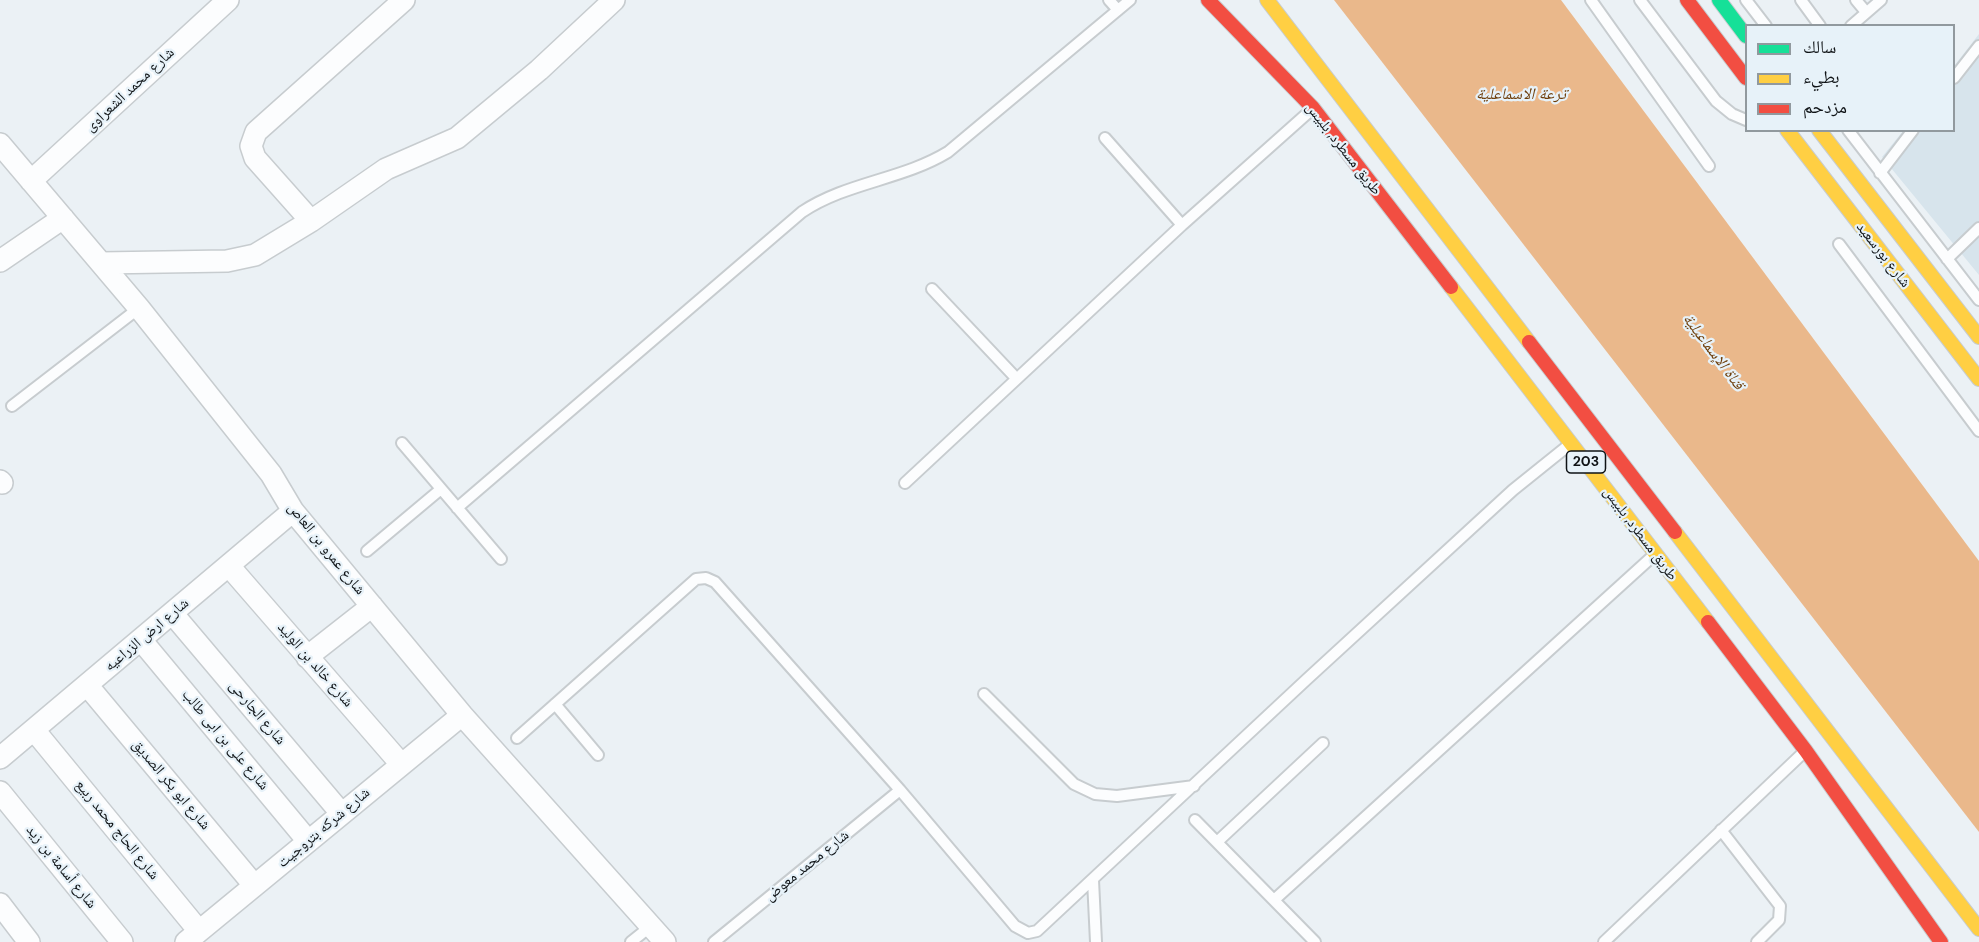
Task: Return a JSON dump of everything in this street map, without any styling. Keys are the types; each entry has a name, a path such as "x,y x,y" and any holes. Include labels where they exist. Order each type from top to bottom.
{"main road":[{"name":"طريق مسطرد, بلبيس","path":"1208,0 1313,108 1806,751 1941,942"},
{"name":"طريق مسطرد, بلبيس","path":"1267,0 1979,929"},
{"path":"1687,0 1745,77"},
{"path":"1719,0 1745,35"},
{"name":"شارع بورسعيد","path":"1789,132 1979,379"},
{"name":"شارع بورسعيد","path":"1821,132 1979,337"}],"street":[{"name":"شارع محمد الشعراوى","path":"31,181 228,0"},
{"path":"311,221 255,158 251,146 256,132 404,0"},
{"path":"101,263 240,260 255,255 311,221 386,169 457,138 539,70 614,0"},
{"name":"شارع عمرو بن العاص","path":"0,144 139,308 271,474 293,511 462,715 665,942"},
{"path":"0,261 63,218"},
{"name":"شارع ارض الزراعيه","path":"0,758 293,511"},
{"name":"شارع خالد بن الوليد","path":"229,566 401,765"},
{"path":"307,657 372,606"},
{"name":"شارع الجارحى","path":"172,613 341,813"},
{"name":"شارع على بن ابى طالب","path":"141,640 308,841"},
{"name":"شارع ابو بكر الصديق","path":"87,685 254,885"},
{"name":"شارع شركه بتروجيت","path":"193,937 462,715"},
{"name":"شارع الحاج محمد ربيع","path":"34,730 193,937"},
{"name":"شارع أسامة بن زيد","path":"0,792 122,942"},
{"path":"0,904 29,942"}],"lane":[{"path":"1109,0 1118,10"},
{"path":"457,508 802,212 830,195 917,168 948,152 1130,0"},
{"path":"1591,0 1709,166"},
{"path":"1640,0 1716,101 1732,114 1745,120"},
{"path":"1746,0 1764,24"},
{"path":"1801,0 1819,24"},
{"path":"1856,0 1866,12"},
{"path":"1853,24 1881,0"},
{"path":"1955,76 1979,46"},
{"path":"905,483 1182,225 1313,108"},
{"path":"1849,132 1979,300"},
{"path":"1880,173 1911,132"},
{"path":"1105,138 1182,225"},
{"path":"1947,259 1979,228"},
{"path":"1839,244 1979,431"},
{"path":"932,289 1016,378"},
{"path":"12,406 139,308"},
{"path":"402,442 501,559"},
{"path":"1020,942 1037,931 1093,880 1513,490 1572,443"},
{"path":"367,551 441,489"},
{"path":"1274,900 1655,554"},
{"path":"517,738 696,579 706,578 715,582 900,790 1015,926 1028,933 1037,931"},
{"path":"984,694 1065,777 1084,790 1106,796 1117,796 1194,786"},
{"path":"555,704 598,755"},
{"path":"1217,842 1323,743"},
{"path":"1604,942 1806,751"},
{"name":"شارع محمد معوض","path":"714,942 900,790"},
{"path":"1195,820 1315,942"},
{"path":"1721,830 1780,906 1779,920 1757,942"},
{"path":"1093,880 1096,942"},
{"path":"631,942 651,926"}],"shaded area":[{"path":"1979,34 1979,275 1882,157 1902,132 1955,132 1955,65"}],"water":[{"name":"ترعة الاسماعلية","path":"1334,0 1561,0 1979,561 1979,832"}],"traffic: fast":[{"path":"1719,0 1745,35"}],"traffic: slow":[{"path":"1267,0 1529,342"},
{"path":"1789,132 1979,379"},
{"path":"1821,132 1979,337"},
{"path":"1451,287 1708,622"},
{"path":"1675,532 1979,929"}],"traffic: jam":[{"path":"1208,0 1313,108 1451,287"},
{"path":"1687,0 1745,77"},
{"path":"1529,342 1675,532"},
{"path":"1708,622 1806,751 1941,942"}],"water label":[{"name":"قناة الإسماعيلية","path":"1713,352"}]}
